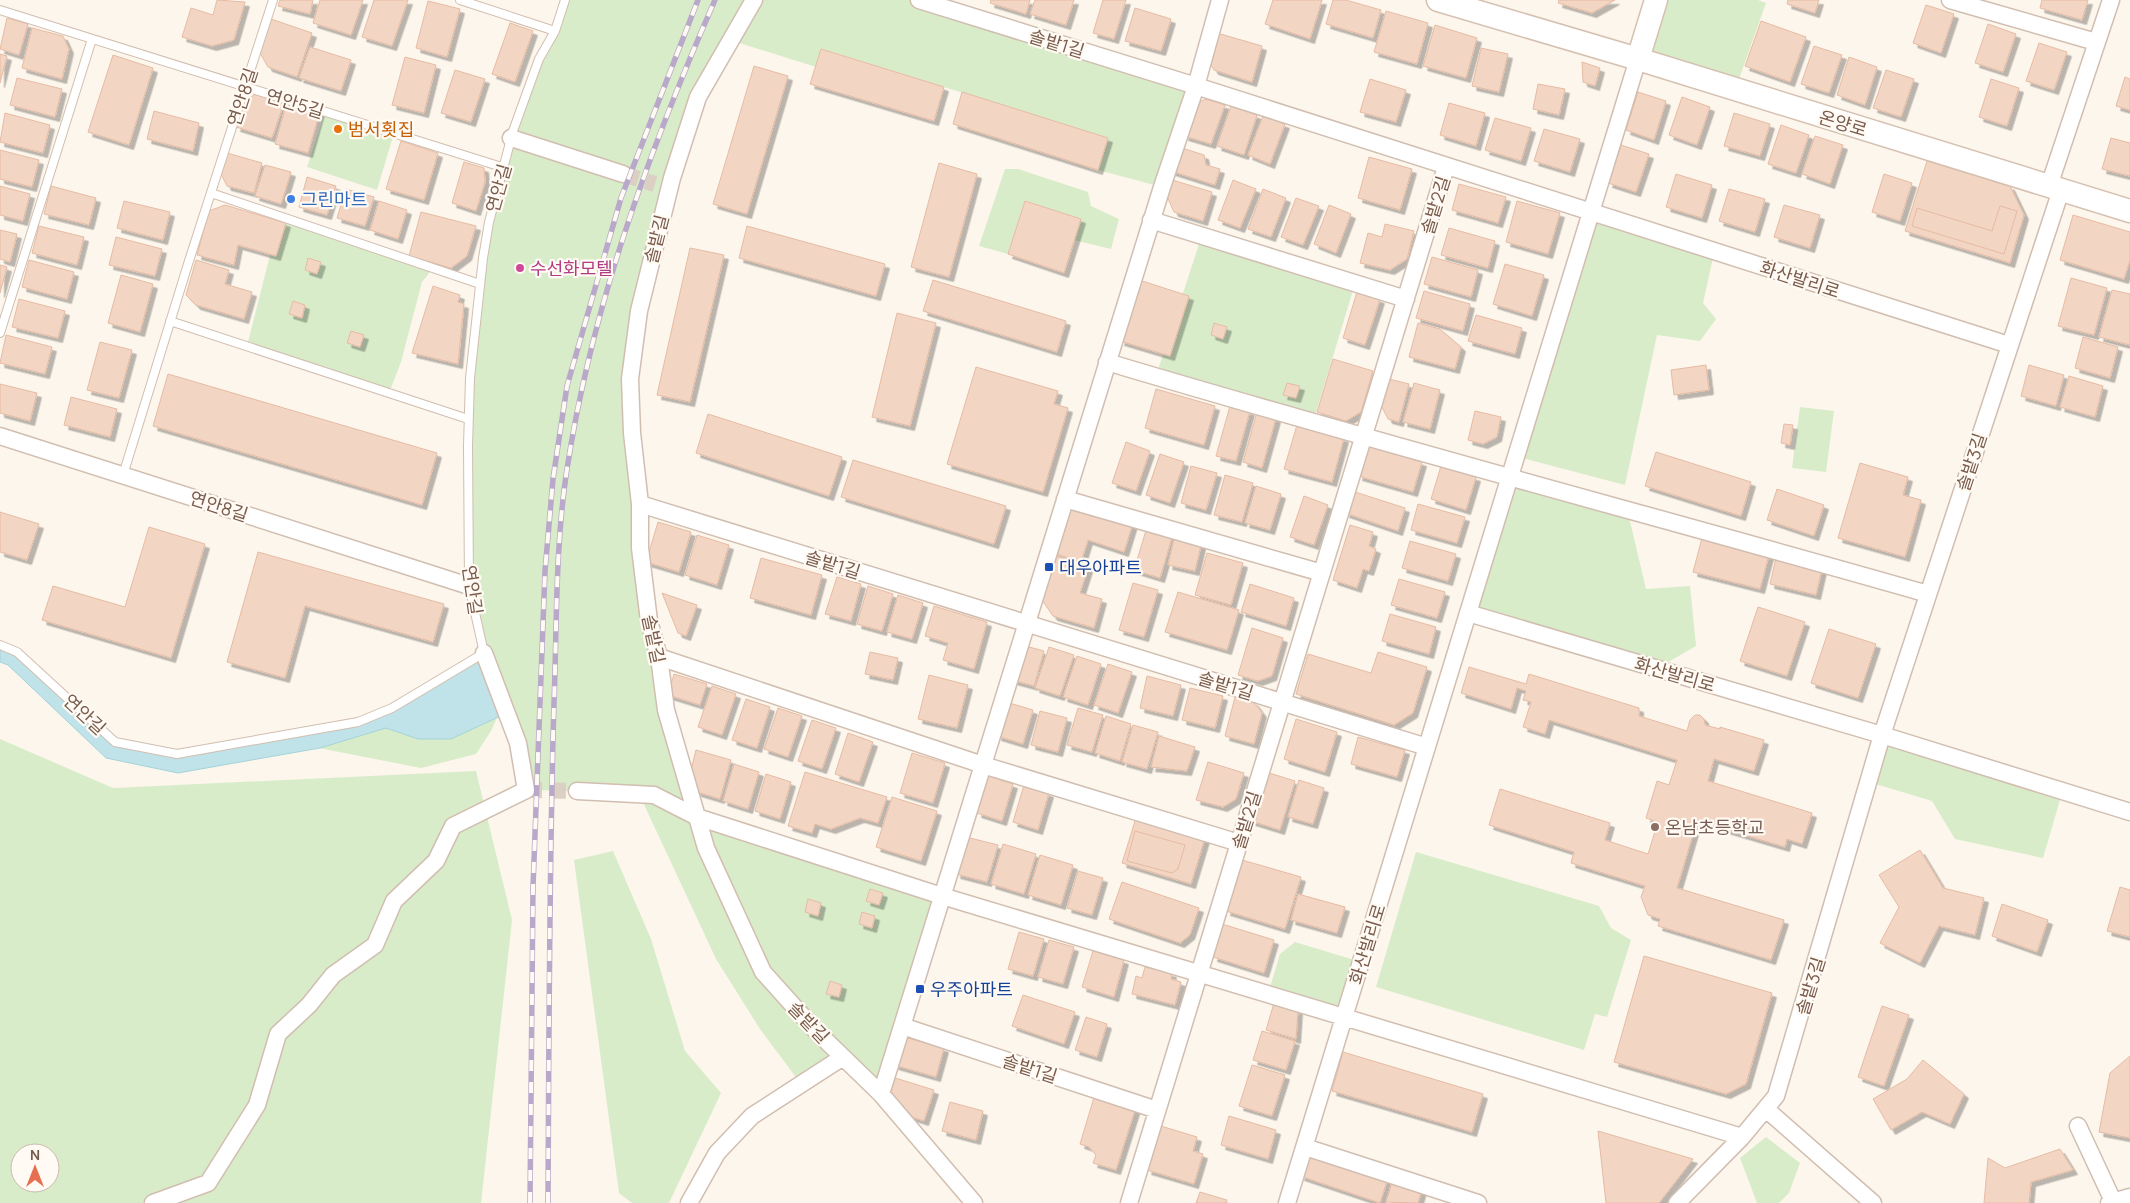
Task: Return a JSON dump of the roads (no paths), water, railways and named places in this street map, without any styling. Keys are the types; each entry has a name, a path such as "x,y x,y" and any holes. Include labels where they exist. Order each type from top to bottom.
{"main road":[{"name":"온양로","path":"1438,0 1638,59 2130,211"},
{"path":"1638,59 1656,0"}],"street":[{"name":"솔밭길","path":"754,0 698,97 662,186 639,311 630,379 632,433 640,504 640,548 649,621 659,657 666,710 706,848 763,972 881,1094 974,1203"},
{"name":"솔밭1길","path":"919,0 1196,86"},
{"path":"881,1094 1152,220 1196,86 1220,0"},
{"path":"1950,0 2096,42"},
{"name":"솔밭3길","path":"1678,1203 1742,1137 1776,1096 1882,736 2009,345 2096,42 2110,0"},
{"name":"화산발리로","path":"1287,1203 1638,59"},
{"name":"솔밭2길","path":"1129,1203 1446,168 1196,86"},
{"path":"511,138 623,174"},
{"path":"1446,168 1591,213"},
{"name":"화산발리로","path":"1591,213 2009,345"},
{"path":"1152,220 1406,299"},
{"path":"1108,362 1364,437 1928,594"},
{"path":"0,436 123,475"},
{"name":"연안8길","path":"123,475 469,586"},
{"path":"1065,499 1322,573"},
{"name":"솔밭1길","path":"640,504 1427,748"},
{"name":"화산발리로","path":"1468,613 1882,736"},
{"path":"153,1203 208,1184 257,1105 278,1034 309,1005 333,974 375,945 394,901 436,861 453,826 526,790 518,743 484,653"},
{"path":"659,657 983,765 1239,842"},
{"path":"1882,736 2130,812"},
{"path":"576,791 654,795 697,817 942,896 1742,1137"},
{"name":"솔밭1길","path":"902,1026 1157,1110"},
{"path":"689,1203 717,1153 752,1116 844,1057"},
{"path":"1766,1109 1873,1203"},
{"path":"2078,1126 2111,1202 2130,1197"},
{"path":"1305,1147 1478,1203"}],"lane":[{"name":"연안8길","path":"123,475 170,321 273,0"},
{"path":"460,0 555,31"},
{"name":"연안길","path":"0,645 17,652 115,742 177,754 358,722 392,708 484,653 469,586 468,420 470,378 480,284 489,222 505,168 511,138 539,59 555,31 565,0"},
{"name":"연안5길","path":"0,10 505,168"},
{"path":"0,334 92,39"},
{"path":"211,193 480,284"},
{"path":"170,321 468,420"}],"water":[{"path":"0,645 17,652 115,742 177,754 379,714 484,653 507,713 451,739 418,739 386,728 320,748 178,773 106,758 8,665 0,662"}],"tunnel":[{"path":"623,174 655,184"},
{"path":"526,790 577,791"}],"railway":[{"path":"530,1203 533,887 545,571 553,479 567,386 621,198 698,0"},
{"path":"548,1203 552,766 558,557 567,469 591,348 607,289 646,172 715,0"}],"place":[{"name":"범서횟집","path":"338,129"},
{"name":"그린마트","path":"291,199"},
{"name":"수선화모텔","path":"520,268"},
{"name":"대우아파트","path":"1049,567"},
{"name":"온남초등학교","path":"1655,827"},
{"name":"우주아파트","path":"920,989"}]}
